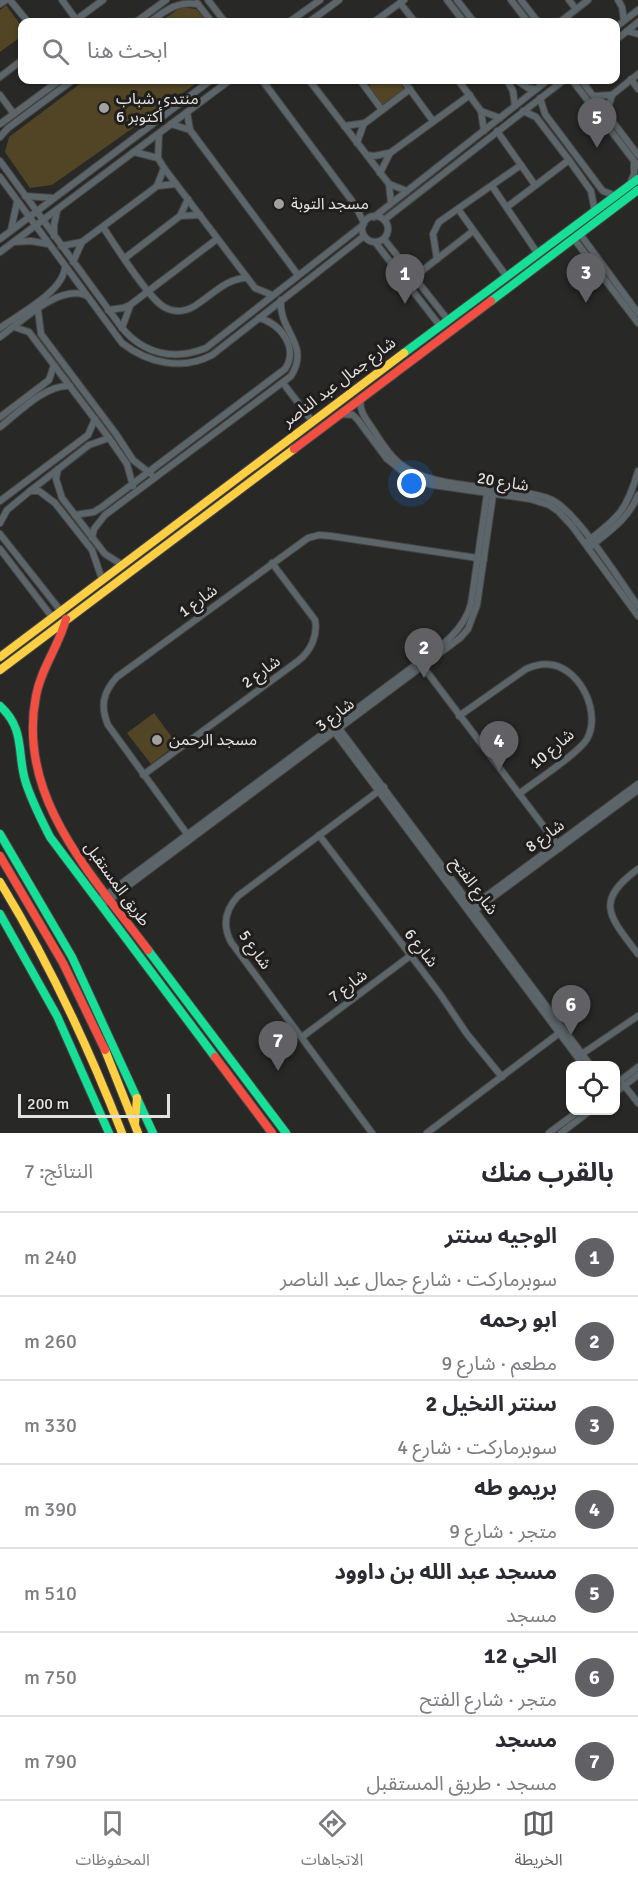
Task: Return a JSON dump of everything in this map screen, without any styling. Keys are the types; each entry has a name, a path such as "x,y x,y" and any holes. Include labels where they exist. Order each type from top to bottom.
{"main road":[{"name":"شارع جمال عبد الناصر","path":"0,657 121,564 638,179"},
{"name":"شارع جمال عبد الناصر","path":"0,670 638,190"},
{"path":"247,470 247,477 253,480"},
{"path":"229,484 236,486 236,492"},
{"name":"طريق المستقبل","path":"66,619 62,635 44,670 38,689 33,729 36,767 52,816 71,847 286,1133"},
{"name":"طريق المستقبل","path":"0,706 13,720 18,730 23,770 42,821 61,853 272,1133"},
{"path":"0,834 72,957 153,1133"},
{"path":"0,856 77,992 112,1067 136,1130"},
{"path":"0,882 26,925 76,1021 123,1133"},
{"path":"0,914 57,1016 109,1133"},
{"path":"136,1130 137,1098"}],"street":[{"path":"0,4 6,0"},
{"path":"10,0 25,18"},
{"path":"62,0 73,18"},
{"path":"81,18 103,0"},
{"path":"141,18 166,0"},
{"path":"208,0 222,18"},
{"path":"295,18 320,0"},
{"path":"314,18 339,0"},
{"path":"447,0 461,18"},
{"path":"457,0 471,18"},
{"path":"511,0 525,18"},
{"path":"521,0 535,18"},
{"path":"569,0 576,9"},
{"path":"565,18 588,0"},
{"path":"379,18 402,1 413,18"},
{"path":"620,1 637,10 620,24"},
{"path":"620,1 624,21"},
{"path":"156,18 176,5 197,2 209,18"},
{"path":"620,36 638,22"},
{"path":"627,31 638,34"},
{"path":"0,77 18,63"},
{"path":"594,96 612,94 638,74"},
{"path":"631,79 638,89"},
{"path":"0,124 55,84"},
{"path":"0,137 8,128 68,84"},
{"path":"0,238 206,84"},
{"path":"0,252 225,84"},
{"path":"265,84 355,205 363,224 364,236 370,242 384,239 388,232 384,220"},
{"path":"313,84 389,184 407,190"},
{"path":"365,84 382,110"},
{"path":"406,84 433,121"},
{"path":"461,84 481,111 484,131"},
{"path":"509,84 513,91 515,106"},
{"path":"522,84 536,89"},
{"path":"0,161 122,328 138,344 149,350 183,355 206,348 543,84"},
{"path":"384,220 559,84"},
{"path":"575,84 636,164 629,186"},
{"path":"584,84 638,155"},
{"path":"344,126 365,123 410,89"},
{"path":"607,112 612,94"},
{"path":"0,95 14,114"},
{"path":"366,155 390,153 470,95"},
{"path":"540,98 545,114 598,186 603,191 616,196"},
{"path":"481,111 500,118"},
{"path":"523,111 536,117 569,160 591,191 595,212"},
{"path":"187,112 190,130 298,275"},
{"path":"357,143 365,123"},
{"path":"171,124 190,130"},
{"path":"497,131 535,185"},
{"path":"159,133 158,158 164,168 255,288 272,295"},
{"path":"134,152 158,158"},
{"path":"380,173 390,153"},
{"path":"507,207 569,160"},
{"path":"437,259 433,240 435,227 439,222 521,165"},
{"path":"157,186 164,168"},
{"path":"0,177 122,343 143,357 167,363 204,360 212,355 364,236"},
{"path":"61,246 82,242 157,186 176,184"},
{"path":"389,184 391,203"},
{"path":"492,186 538,254"},
{"path":"591,191 598,186"},
{"path":"25,196 55,197"},
{"path":"125,258 180,216 188,199"},
{"path":"10,231 17,201"},
{"path":"355,205 373,217 384,220"},
{"path":"458,209 507,277"},
{"path":"54,237 57,210"},
{"path":"180,216 200,215"},
{"path":"103,227 148,292 165,308 182,311 195,307 229,282 247,278"},
{"path":"414,277 473,231"},
{"path":"577,236 638,313"},
{"path":"577,236 638,323"},
{"path":"108,310 130,305 217,239"},
{"path":"384,239 414,277 444,323"},
{"path":"14,242 31,241 48,244"},
{"path":"73,262 82,242"},
{"path":"375,242 444,323"},
{"path":"229,282 236,264"},
{"path":"0,337 38,310 56,293 65,267"},
{"path":"255,288 258,306"},
{"path":"0,328 56,293 86,296"},
{"path":"75,516 94,512 285,369 289,364 290,349 281,313 281,300"},
{"path":"122,328 130,305"},
{"path":"38,310 41,334 116,434 130,462 135,493"},
{"path":"92,542 99,521 291,376 296,368 297,348 287,333 259,318"},
{"path":"14,327 22,328 34,338 109,438 130,462 157,477"},
{"path":"34,338 36,333 41,334"},
{"path":"0,427 45,388 53,373 54,365"},
{"path":"283,383 312,421"},
{"path":"1,415 45,388 70,386"},
{"name":"شارع 20","path":"361,398 360,410 363,415 391,456 406,469 424,477 491,490"},
{"name":"شارع 20","path":"339,414 353,415 387,459 406,476 423,483 531,494 552,500 569,514 638,616"},
{"path":"0,501 83,438 92,430 95,419"},
{"path":"83,438 88,438 89,445"},
{"path":"0,523 12,504 89,445 109,438"},
{"path":"58,469 56,479 62,498 92,542 102,579"},
{"path":"589,544 622,512 632,494 638,471"},
{"path":"30,490 39,492 55,502 92,542 121,564"},
{"name":"شارع 3","path":"99,904 421,664 456,633 468,615 481,558 491,490"},
{"path":"589,544 622,521 634,505 638,495"},
{"path":"7,497 7,503 12,504"},
{"path":"55,502 57,498 62,498"},
{"path":"0,534 60,610"},
{"name":"شارع 1","path":"189,836 108,725 104,716 104,696 117,677 308,538 319,535 481,558"},
{"name":"شارع 20","path":"589,544 638,606"},
{"path":"0,549 52,617"},
{"name":"شارع 2","path":"143,776 302,658 312,644 317,628 315,620 272,563"},
{"path":"421,664 558,846"},
{"name":"شارع 10","path":"459,716 526,669 536,665 553,665 570,673 586,694 591,705 592,719 586,740 576,751 519,794"},
{"name":"شارع الفتح","path":"335,728 587,1061"},
{"name":"شارع 8","path":"472,910 638,784"},
{"name":"شارع 5","path":"372,1133 231,942 225,927 225,918 238,896 381,789"},
{"name":"شارع 8","path":"558,846 638,790"},
{"name":"شارع 6","path":"319,835 440,994 467,1034 502,1077"},
{"path":"638,869 617,886 610,903 610,913 614,923 638,954"},
{"name":"شارع 7","path":"302,1037 410,956"},
{"path":"580,1055 638,1016"},
{"path":"427,1133 562,1031"},
{"name":"شارع الفتح","path":"580,1055 582,1061"},
{"path":"620,1080 638,1066"},
{"path":"620,1088 638,1075"},
{"path":"624,1085 638,1103"},
{"path":"549,1133 573,1115"},
{"path":"561,1133 584,1115"}],"shaded area":[{"path":"6,5 18,22 18,39 0,52 0,10"},
{"path":"181,7 196,9 204,18 166,18"},
{"name":"منتدى شباب 6 أكتوبر","path":"80,84 195,84 52,185 30,188 5,152 9,137"},
{"path":"371,84 401,84 405,90 382,106 368,86"},
{"path":"154,713 177,744 151,764 127,733"}],"traffic: fast":[{"path":"404,353 638,179"},
{"path":"491,301 638,190"},
{"path":"0,706 17,732 25,780 50,837 215,1057"},
{"path":"0,834 72,957 153,1133"},
{"path":"0,914 57,1016 109,1133"},
{"path":"148,950 286,1133"}],"traffic: slow":[{"path":"0,657 404,353"},
{"path":"0,670 294,449"},
{"path":"0,882 67,1005 122,1133"},
{"path":"105,1050 138,1133"},
{"path":"135,1123 137,1098"}],"traffic: jam":[{"path":"294,449 491,301"},
{"path":"66,619 36,696 33,733 37,768 48,801 64,833 104,893 148,950"},
{"path":"0,856 63,963 105,1050"},
{"path":"215,1057 272,1133"}],"place":[{"name":"منتدى شباب 6 أكتوبر","path":"104,108"},
{"name":"مسجد عبد الله بن داوود","path":"597,148"},
{"name":"مسجد التوبة","path":"279,204"},
{"name":"سنتر النخيل 2","path":"586,303"},
{"name":"الوجيه سنتر","path":"405,304"},
{"name":"ابو رحمه","path":"424,678"},
{"name":"مسجد الرحمن","path":"157,740"},
{"name":"بريمو طه","path":"499,771"},
{"name":"الحي 12","path":"571,1035"},
{"name":"مسجد","path":"278,1071"}]}
